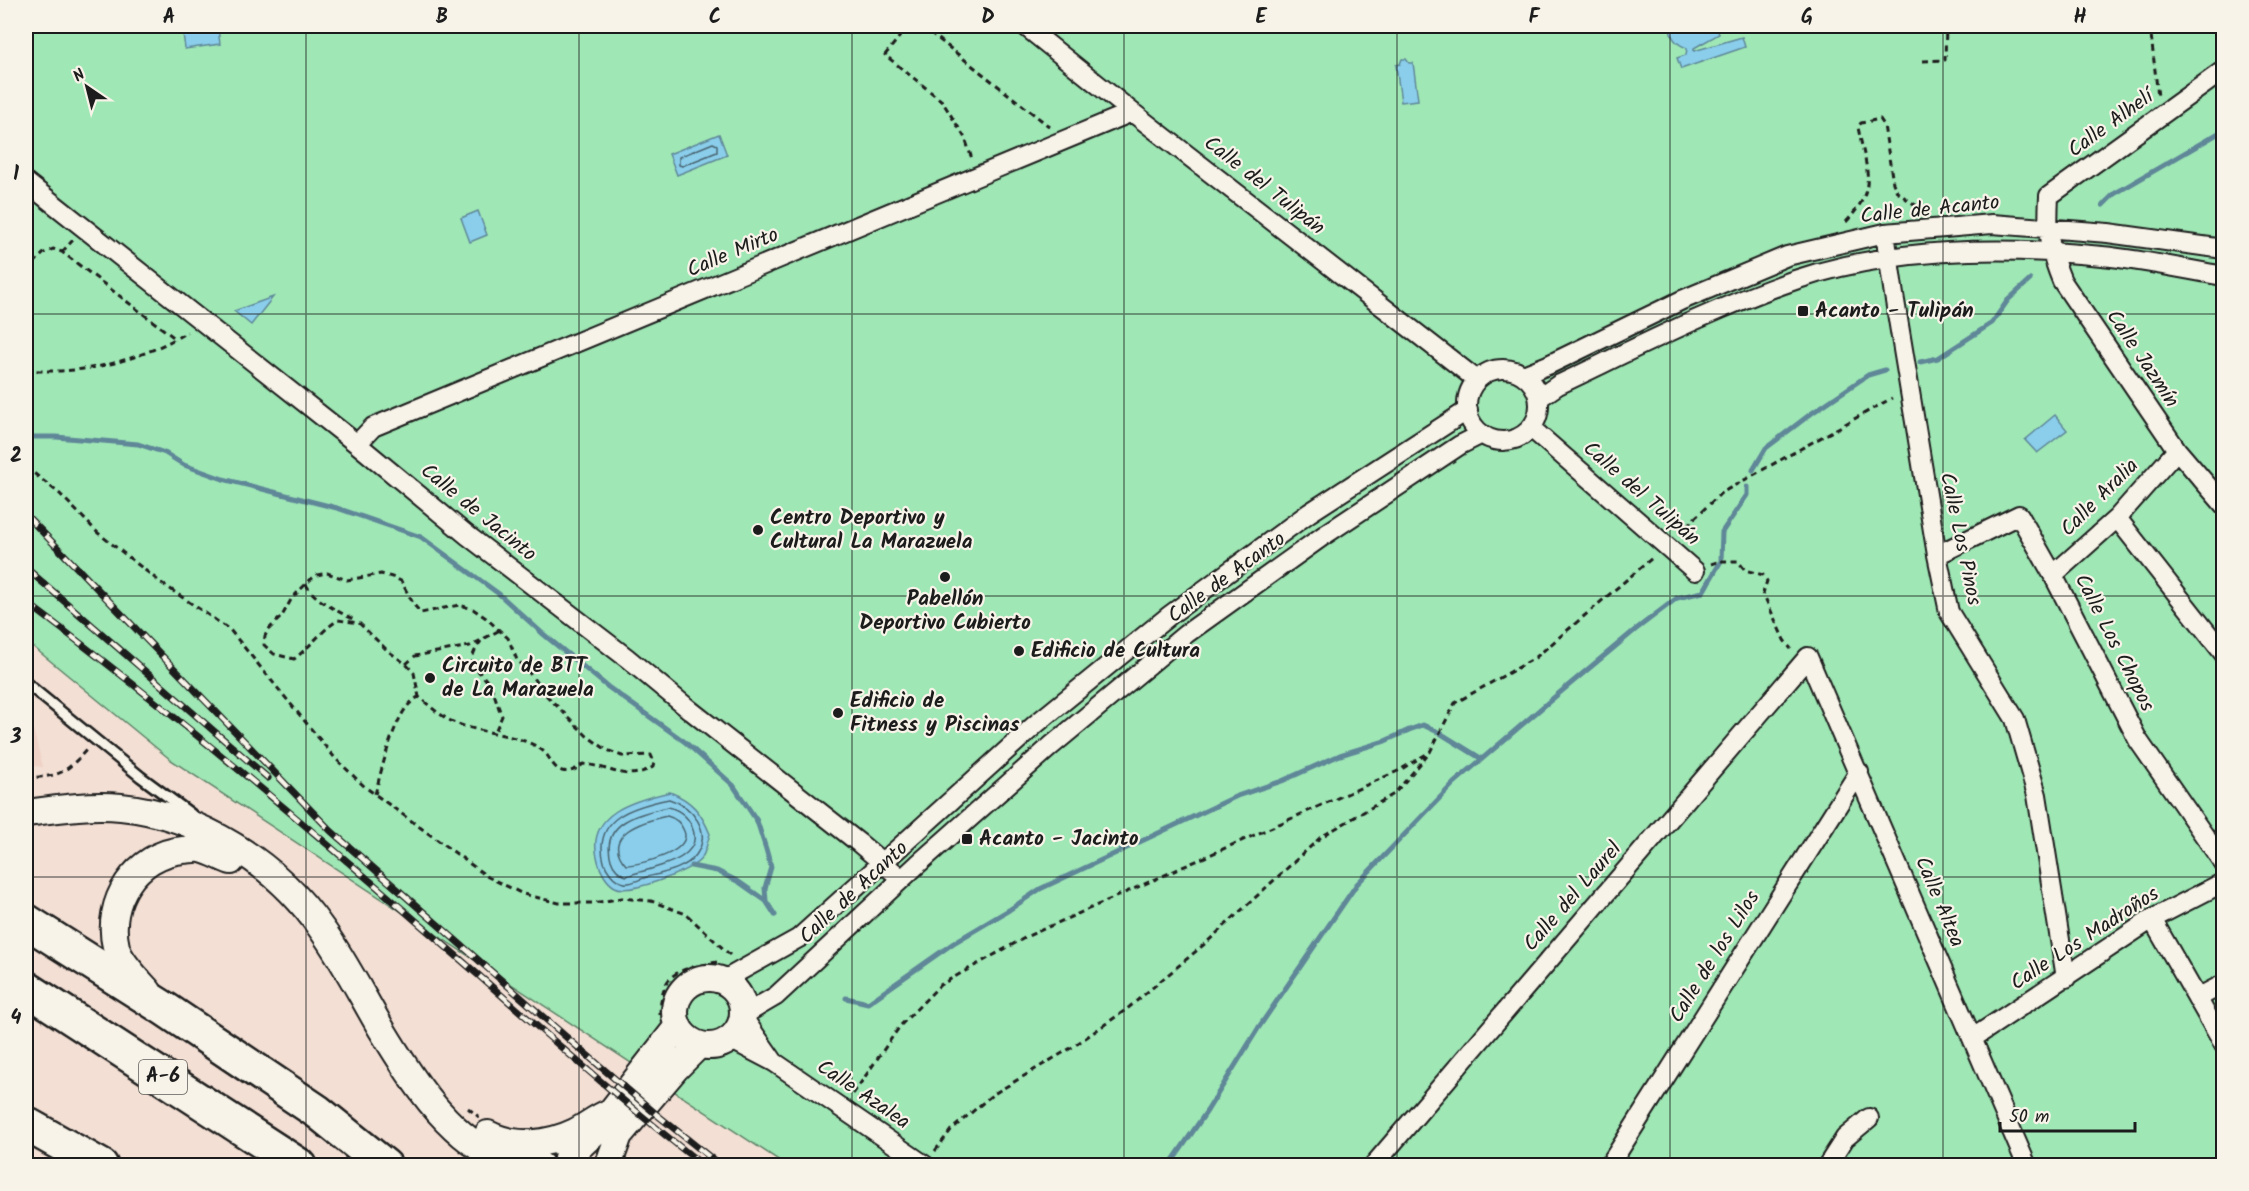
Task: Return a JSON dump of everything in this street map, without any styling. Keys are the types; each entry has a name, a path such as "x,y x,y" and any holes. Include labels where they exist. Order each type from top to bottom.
{"highway":[{"path":"26,921 165,1009 318,1112 385,1166"},
{"name":"A-6","path":"26,988 300,1166"},
{"name":"A-6","path":"26,1011 266,1166"},
{"path":"26,1124 101,1166"}],"street":[{"name":"Calle del Tulipán","path":"1025,26 1477,380"},
{"name":"Calle Alhelí","path":"2047,226 2049,196 2223,70"},
{"name":"Calle Mirto","path":"357,444 373,427 1132,112"},
{"name":"Calle de Jacinto","path":"26,182 902,879"},
{"name":"Calle de Acanto","path":"1523,375 1682,300 1787,256 1886,233 1992,224 2047,226 2108,232 2223,249"},
{"name":"Calle Jazmín","path":"2047,226 2050,253 2062,281 2177,450 2223,505"},
{"name":"Calle Los Pinos","path":"1886,233 1937,555 1949,612 2014,719 2037,795 2066,978"},
{"name":"Calle de Acanto","path":"1539,398 1558,385 1691,322 1796,280 1842,267 1890,258 1992,249 2103,256 2223,276"},
{"path":"1504,369 1523,375 1531,381 1539,398 1539,409 1531,428 1512,439 1491,439 1482,434 1475,427 1468,410 1468,399 1477,380 1494,370 1504,369"},
{"name":"Calle de Acanto","path":"722,981 799,938 1036,724 1170,615 1309,513 1468,410"},
{"name":"Calle del Tulipán","path":"1531,428 1695,571"},
{"name":"Calle de Acanto","path":"742,1016 776,996 902,879 1051,746 1186,634 1323,536 1460,445 1482,434"},
{"name":"Calle Aralia","path":"2053,575 2117,518 2177,450"},
{"name":"Calle Los Chopos","path":"1937,555 2019,515 2053,575 2138,740 2223,864"},
{"path":"2117,518 2223,654"},
{"name":"Calle Altea","path":"1808,657 2027,1166"},
{"name":"Calle del Laurel","path":"1372,1166 1808,657"},
{"name":"Calle de los Lilos","path":"1609,1166 1859,772"},
{"path":"26,813 76,806 121,807 164,815 227,841 277,877 321,927 402,1063 440,1113 466,1137 498,1158 540,1166"},
{"path":"165,1009 134,976 116,949 113,924 118,899 128,880 148,862 172,851 201,849 234,862 274,895 311,937 385,1066 411,1101 458,1149 482,1166"},
{"name":"Calle Los Madroños","path":"1973,1038 2152,920 2223,882"},
{"path":"2152,920 2223,1045"},
{"path":"568,1163 596,1131 608,1113 668,1025 675,1015 676,1004 681,993 689,985 711,978 722,981 730,985 740,999 742,1016 740,1025 730,1039 710,1046 699,1045 668,1025"},
{"path":"2197,998 2223,984"},
{"name":"Calle Azalea","path":"742,1016 774,1062"},
{"name":"Calle Azalea","path":"730,1039 774,1062 925,1165"},
{"path":"608,1166 619,1135 675,1069 699,1045"},
{"path":"402,1063 427,1082 457,1114 475,1127 505,1142 527,1144 565,1137 597,1117 608,1113"},
{"path":"1827,1166 1845,1138 1869,1118"}],"lane":[{"path":"26,682 141,777 227,841"}],"path":[{"path":"908,26 885,56 942,101 965,138 973,164"},
{"path":"922,26 1054,130"},
{"path":"1923,61 1945,60 1946,26"},
{"path":"2150,26 2158,99"},
{"path":"1846,222 1863,202 1868,184 1858,127 1861,123 1880,119 1884,125 1893,183 1897,192 1918,207"},
{"path":"26,271 44,253 53,249 62,252 176,339 148,354 118,362 55,372 26,370"},
{"path":"925,1165 951,1130 992,1095 1071,1048 1127,1009 1207,942 1321,837 1394,794 1430,752 1455,703 1535,658 1666,545 1721,493 1910,388"},
{"path":"26,467 60,494 98,533 160,582 230,630 335,758 375,794 488,877 523,894 559,903 594,903 622,898 651,901 686,914 731,955 715,963 686,968 674,974 660,1000 668,1025"},
{"path":"1695,571 1721,561 1738,561 1745,570 1763,574 1767,581 1763,593 1784,640 1796,654 1808,657"},
{"path":"306,584 308,589 324,602 359,623 388,651 406,664 414,673 419,698 455,723 514,737 543,750 552,765 561,771 575,771 583,764 596,765 621,774 636,774 653,767 654,762 651,755 630,757 607,750 587,736 544,693 517,660 508,638 473,609 459,605 421,613 400,582 381,574 347,580 327,573 317,575 306,584 292,598 282,616 265,636 264,645 274,654 294,659 319,634 338,620 359,623"},
{"path":"406,664 415,656 454,650 481,641 500,630"},
{"path":"481,641 472,653 473,663 491,686 502,716 494,734"},
{"path":"375,794 394,732 408,705 419,698"},
{"path":"26,778 53,776 65,772 91,745"},
{"path":"843,1109 900,1026 940,985 1028,936 1387,776 1430,752"},
{"path":"461,1102 485,1123"}],"shaded area":[{"path":"26,703 43,767 26,765"}],"green space":[{"path":"26,26 2223,26 2223,1165 786,1165 171,760 26,641"}],"water":[{"path":"1670,26 1716,26 1719,34 1694,48 1694,51 1742,37 1745,47 1681,69 1677,58 1686,55 1687,48 1674,40"},
{"path":"218,28 220,44 185,49 183,33"},
{"path":"1402,59 1413,63 1418,100 1401,102 1396,65 1400,64"},
{"path":"719,134 727,155 677,175 669,154"},
{"path":"478,211 487,235 470,242 461,218"},
{"path":"273,297 251,325 234,311"},
{"path":"2055,415 2067,430 2037,453 2025,440"},
{"path":"670,792 690,803 707,826 710,834 702,857 694,865 658,881 632,888 615,887 606,879 599,864 596,845 598,831 605,820 628,805"}],"waterway":[{"path":"2103,205 2114,194 2224,130"},
{"path":"1920,362 1938,358 1992,323 2008,300 2030,280"},
{"path":"1753,470 1766,448 1812,413 1868,375 1885,370"},
{"path":"26,437 56,437 138,444 165,453 184,465 223,479 337,508 421,537 499,594 608,687 685,742 733,785 757,821 771,867 765,888 766,901 775,915"},
{"path":"1169,1166 1207,1111 1259,1027 1357,884 1454,783 1545,705 1677,598 1703,592 1721,561 1722,532 1747,495 1747,487"},
{"path":"846,998 868,1003 955,942 1040,889 1237,796 1282,781 1340,755 1385,741 1423,725 1482,759"},
{"path":"691,866 717,871 739,882 766,901"}],"railway":[{"path":"26,515 331,831 573,1043 721,1166"},
{"path":"26,568 268,778"},
{"path":"26,602 228,760 597,1078 704,1166"}],"place":[{"name":"Acanto - Tulipán","path":"1803,311"},
{"name":"Centro Deportivo y Cultural La Marazuela","path":"758,530"},
{"name":"Pabellón Deportivo Cubierto","path":"945,577"},
{"name":"Edificio de Cultura","path":"1019,651"},
{"name":"Circuito de BTT de La Marazuela","path":"430,678"},
{"name":"Edificio de Fitness y Piscinas","path":"838,713"},
{"name":"Acanto - Jacinto","path":"967,839"}]}
